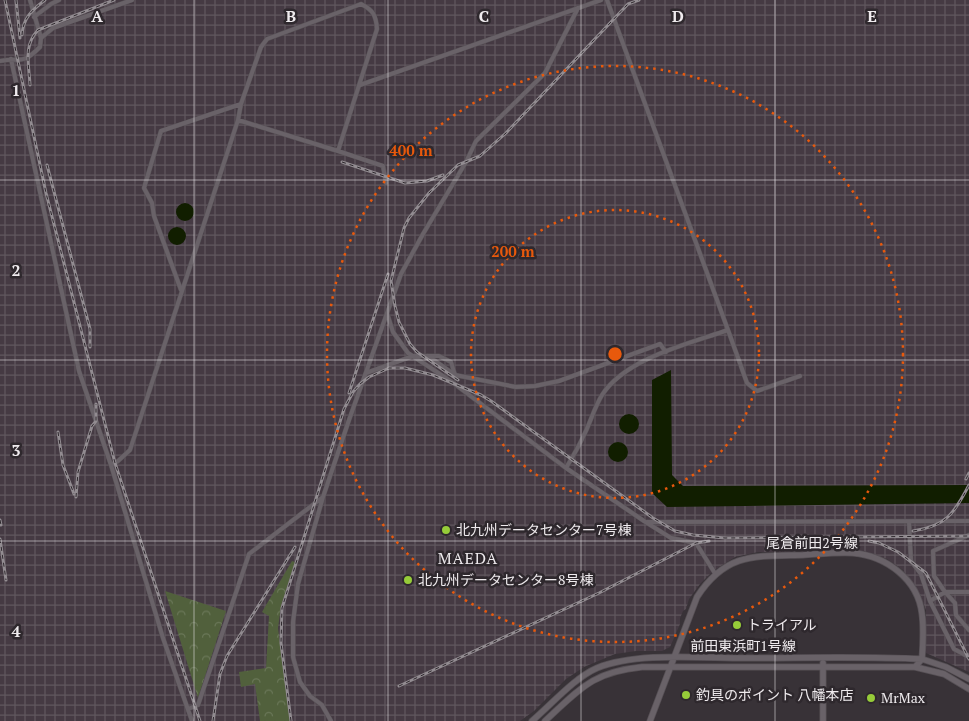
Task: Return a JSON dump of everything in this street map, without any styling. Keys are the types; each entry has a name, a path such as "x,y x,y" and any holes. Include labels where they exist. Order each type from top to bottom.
{"street":[{"path":"0,61 11,59 17,62 28,58 40,47 41,38 31,0"},
{"path":"34,17 59,0"},
{"path":"41,38 53,28 132,0"},
{"path":"360,85 601,0"},
{"path":"607,0 747,383 757,391 800,376"},
{"path":"111,465 118,462 130,450 238,120 240,104 261,46 267,39 360,4 371,9 376,16 377,28 338,151"},
{"path":"331,721 322,705 310,696 300,682 293,657 293,622 298,584 323,497 401,274 466,162 476,140 545,73 578,8"},
{"path":"11,59 79,371 111,465 163,638 192,721"},
{"path":"181,290 154,216 152,203 144,188 161,131 240,104"},
{"path":"238,120 383,166 386,183"},
{"path":"387,313 393,332 408,353 457,385 566,468 644,522 671,538 696,543 716,575"},
{"path":"566,468 583,438 601,396 612,382 626,371 666,352 728,330"},
{"path":"428,356 455,376 516,386 535,386 559,381 660,344 666,352"},
{"path":"366,373 413,356 440,356 451,362 455,376"},
{"path":"188,710 198,705 248,554 323,497"},
{"path":"644,522 969,521"},
{"path":"910,522 911,561 921,574 930,601 954,649 969,656"},
{"path":"969,535 933,551 934,576 955,603 956,615 969,630"},
{"name":"尾倉前田2号線","path":"650,721 697,597 705,584 727,565 739,560 760,556 853,553 871,556 886,562 906,579 919,600 923,628 922,659"},
{"path":"930,601 945,592 969,592"},
{"name":"前田東浜町1号線","path":"532,721 578,680 595,669 615,662 634,660 674,658 922,659 946,667 969,678"},
{"path":"823,658 823,721"},
{"path":"915,667 922,659"},
{"name":"前田東浜町1号線","path":"545,721 584,686 598,677 620,669 671,666 915,667 944,674 969,689"}],"shaded area":[{"path":"0,0 969,0 969,672 926,653 926,610 921,597 903,570 887,559 863,551 758,552 735,557 713,571 700,584 683,611 680,624 670,647 662,651 636,651 615,654 584,667 566,679 534,711 520,721 0,721"},
{"path":"181,203 189,203 194,208 192,219 181,221 176,216 176,208"},
{"path":"177,227 183,230 186,236 183,242 177,245 171,242 168,236 171,230"},
{"path":"671,370 672,475 683,486 969,485 969,503 667,507 652,493 652,380"},
{"path":"629,414 636,417 639,424 636,431 629,434 622,431 619,424 622,417"},
{"path":"614,442 622,442 628,448 628,456 622,462 614,462 608,456 608,448"}],"green space":[{"path":"292,561 295,562 281,606 278,628 290,721 260,721 255,684 241,687 239,672 266,668 269,616 262,612"},
{"path":"165,591 226,611 198,698"}],"railway":[{"path":"5,0 46,193 115,463 200,721"},
{"path":"16,0 20,38"},
{"path":"22,35 26,19 45,0"},
{"path":"30,85 28,63 30,42 38,30 114,0"},
{"path":"458,380 417,352 410,344 399,322 391,281 404,228 409,218 429,193 458,165 480,156 506,133 628,4 639,0"},
{"path":"342,162 405,183 427,181 443,175"},
{"path":"47,165 90,329 90,347"},
{"path":"349,393 388,274"},
{"path":"291,721 281,643 282,608 344,409 353,392 360,384 369,377 389,368 405,368 433,375 481,395 653,518 675,531 725,538 969,536"},
{"path":"76,497 78,472 92,426 96,421 96,404"},
{"path":"58,432 63,465 74,494"},
{"path":"966,479 969,473"},
{"path":"913,531 934,526 948,517 959,504 969,485"},
{"path":"0,520 1,525"},
{"path":"0,539 6,580"},
{"path":"399,686 599,593 696,543 709,541"},
{"path":"869,541 879,543 898,552 926,573 969,659"},
{"path":"213,721 220,674 227,656 295,547"}],"place":[{"name":"北九州データセンター7号棟","path":"446,530"},
{"name":"北九州データセンター8号棟","path":"408,580"},
{"name":"トライアル","path":"737,625"},
{"name":"釣具のポイント 八幡本店","path":"686,695"},
{"name":"MrMax","path":"871,698"}],"district":[{"name":"MAEDA","path":"468,558"}]}
